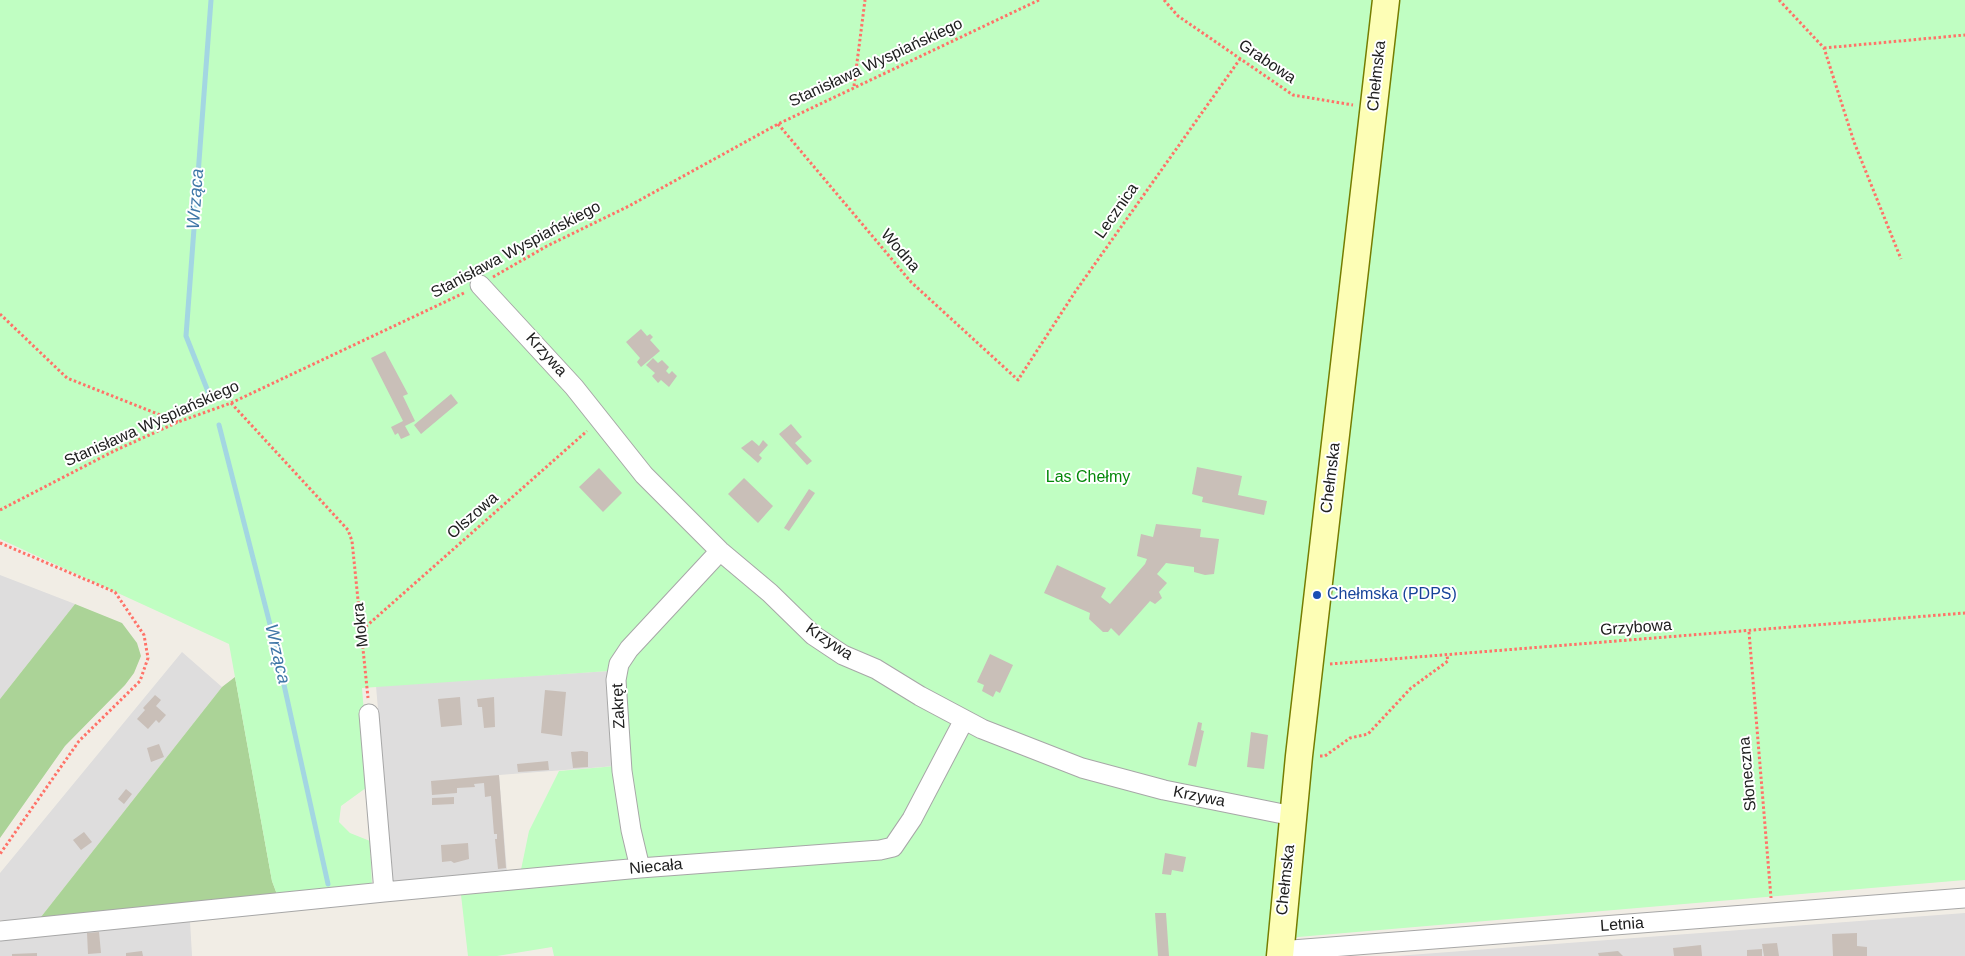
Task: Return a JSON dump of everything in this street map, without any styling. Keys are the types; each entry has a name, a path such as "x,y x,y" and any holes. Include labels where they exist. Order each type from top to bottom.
{"street":[{"name":"Chełmska","path":"1280,953 1309,666 1386,0"},
{"name":"Krzywa","path":"480,285 543,352 601,419 644,475 720,551 770,593 813,635 843,655 876,669 964,720 1020,745 1082,768 1164,790 1293,816"},
{"name":"Zakręt","path":"640,868 631,830 622,771 616,680 619,664 629,649 720,551"},
{"path":"369,714 384,892"},
{"name":"Niecała","path":"0,931 640,868 880,850 893,847 912,819 964,720"},
{"name":"Letnia","path":"1280,953 1965,898"}],"path":[{"path":"854,86 865,0"},
{"name":"Stanisława Wyspiańskiego","path":"0,510 114,451 178,422 231,403 480,285 546,246 628,206 778,124 854,86 1039,0"},
{"name":"Grabowa","path":"1164,0 1178,16 1293,95 1374,108"},
{"path":"1779,0 1824,48 1854,142 1901,259"},
{"path":"1824,48 1965,35"},
{"name":"Lecznica","path":"1018,380 1075,292 1240,59"},
{"name":"Wodna","path":"778,124 911,282 1018,380"},
{"path":"0,314 67,378 178,422"},
{"name":"Mokra","path":"231,403 348,530 352,541 369,714"},
{"name":"Olszowa","path":"361,631 601,419"},
{"path":"0,543 115,592 144,635 148,658 140,681 79,741 0,854"},
{"name":"Grzybowa","path":"1309,666 1749,632 1965,613"},
{"name":"Słoneczna","path":"1749,632 1772,913"},
{"path":"1318,756 1325,756 1350,738 1368,734 1411,688 1448,661 1447,656"}],"shaded area":[{"path":"0,575 75,604 0,699"},
{"path":"182,652 222,687 37,922 0,920 0,873"},
{"path":"609,671 616,766 499,775 507,872 393,883 376,686"},
{"path":"1965,913 1965,956 1396,956"},
{"path":"190,921 192,956 0,956 0,938"}],"green space":[{"name":"Las Chełmy","path":"0,0 1965,0 1965,880 1298,937 1266,956 554,956 552,947 497,956 468,956 461,895 517,889 529,831 559,771 616,766 609,671 362,688 370,785 341,806 339,822 350,833 370,841 372,886 278,897 272,881 229,644 0,539"},
{"path":"75,604 122,623 137,643 141,656 134,673 125,685 65,746 0,838 0,699"},
{"path":"235,677 272,881 278,897 37,922 222,687"}],"building":[{"path":"641,329 647,336 650,334 653,337 650,340 660,351 641,367 637,362 640,358 626,342"},
{"path":"385,351 408,394 403,396 415,421 405,426 410,435 401,439 398,433 395,435 391,427 403,421 371,358"},
{"path":"653,358 658,363 662,360 669,367 666,371 669,374 672,371 677,376 669,387 661,380 658,383 652,376 655,373 646,365"},
{"path":"451,394 458,403 421,434 414,425"},
{"path":"791,424 802,437 795,443 812,461 807,465 779,434"},
{"path":"752,440 759,446 763,440 768,445 759,455 762,458 758,463 741,448"},
{"path":"1197,467 1242,476 1238,495 1267,501 1264,515 1202,502 1203,497 1192,494"},
{"path":"599,468 622,493 603,512 579,487"},
{"path":"744,478 773,506 758,523 728,494"},
{"path":"809,489 815,493 789,531 784,528"},
{"path":"1156,524 1201,529 1200,537 1219,539 1214,574 1205,575 1194,572 1194,567 1166,563 1157,574 1167,583 1159,592 1162,598 1155,604 1150,601 1119,636 1111,628 1108,632 1103,632 1089,619 1090,613 1044,593 1057,565 1106,588 1101,597 1110,604 1145,564 1147,559 1137,556 1141,534 1153,537"},
{"path":"990,654 1013,665 1000,693 996,691 993,697 982,691 984,685 977,682"},
{"path":"545,690 566,692 562,736 541,733"},
{"path":"155,695 161,700 156,706 166,715 159,723 156,720 148,729 137,719 145,710 143,708"},
{"path":"460,697 462,725 441,727 438,699"},
{"path":"494,697 495,727 484,728 482,707 478,707 477,699"},
{"path":"1198,722 1202,723 1201,730 1204,731 1196,767 1188,765"},
{"path":"1251,732 1268,735 1264,769 1247,767"},
{"path":"159,744 164,757 151,762 147,748"},
{"path":"571,752 588,752 588,767 573,768"},
{"path":"548,761 549,770 518,772 517,764"},
{"path":"499,775 506,868 498,869 495,839 497,839 497,834 494,834 491,796 485,797 484,783 474,784 475,787 457,788 457,793 432,795 431,781"},
{"path":"126,789 132,794 124,804 118,799"},
{"path":"454,797 454,804 432,805 432,798"},
{"path":"84,832 92,842 81,850 73,840"},
{"path":"468,843 469,859 454,863 451,861 442,862 441,845"},
{"path":"1165,853 1186,857 1183,872 1172,870 1171,875 1162,874"},
{"path":"1155,913 1166,913 1169,956 1158,956"},
{"path":"99,932 101,953 88,954 87,933"},
{"path":"1857,933 1857,946 1867,947 1867,956 1833,956 1832,934"},
{"path":"1777,943 1779,956 1764,956 1762,944"},
{"path":"1701,945 1702,956 1674,956 1673,948"},
{"path":"1762,949 1762,956 1747,956 1747,950"},
{"path":"142,951 143,956 126,956 126,953"},
{"path":"1618,951 1623,956 1599,956 1598,953"},
{"path":"37,953 37,956 12,956 12,954"}],"waterway":[{"name":"Wrząca","path":"209,394 186,336 211,0"},
{"name":"Wrząca","path":"219,425 275,644 328,884"}],"place":[{"name":"Chełmska (PDPS)","path":"1317,595"}]}
